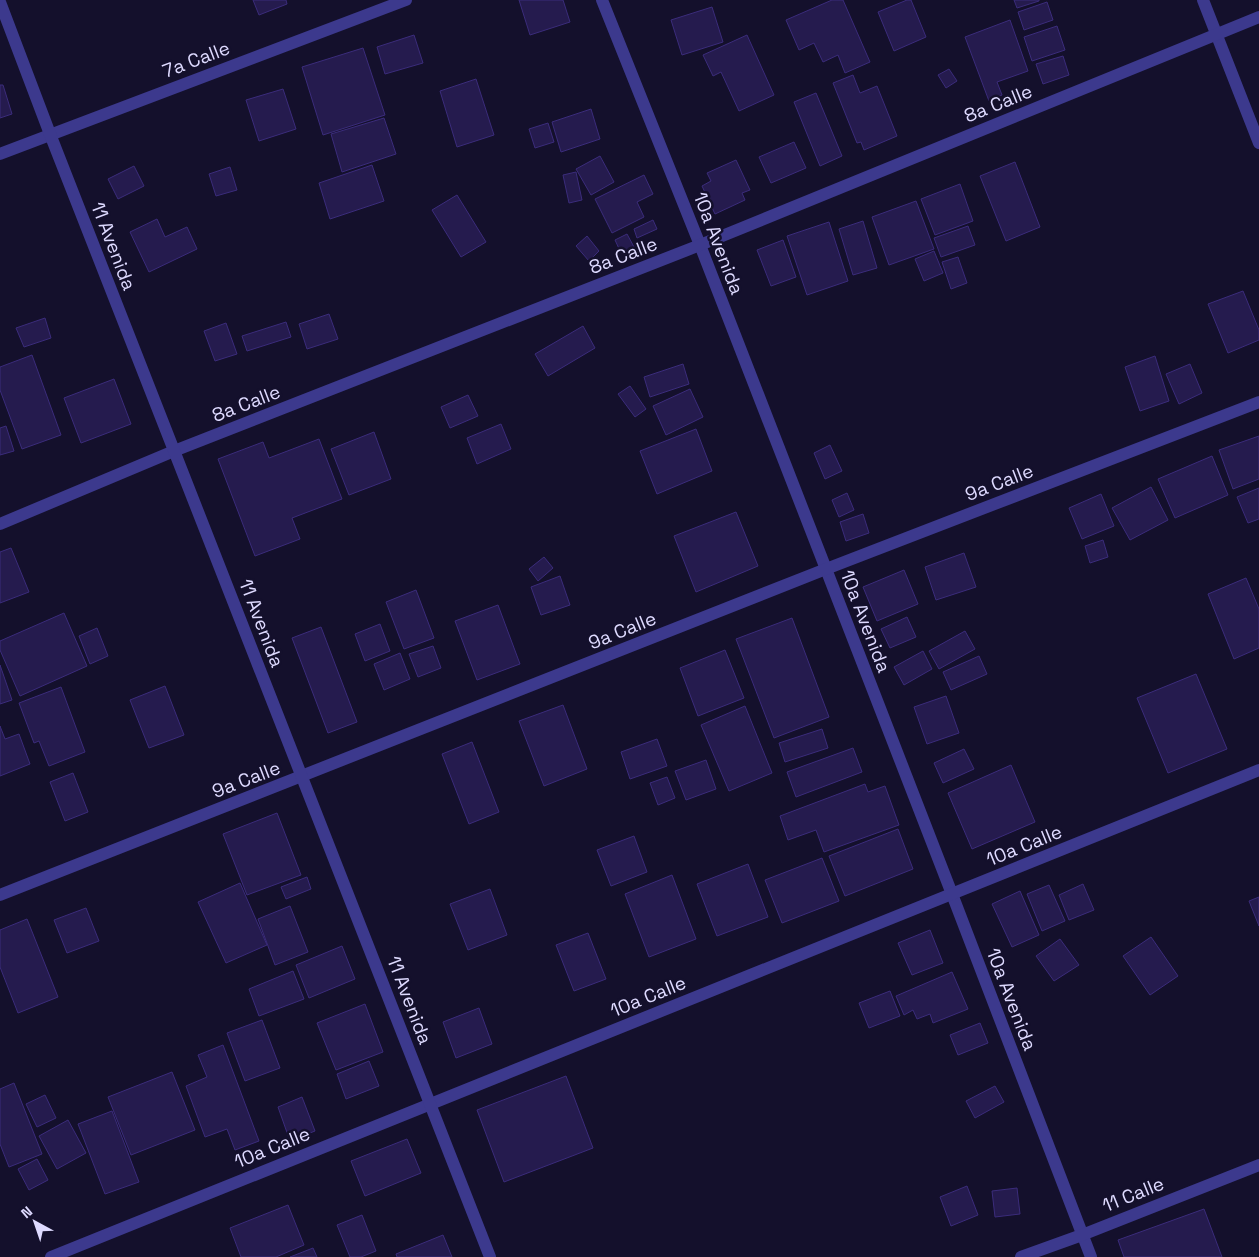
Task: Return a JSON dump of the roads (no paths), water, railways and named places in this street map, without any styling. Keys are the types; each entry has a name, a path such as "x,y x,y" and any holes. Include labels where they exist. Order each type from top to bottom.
{"street":[{"name":"7a Calle","path":"0,154 406,0"},
{"name":"10a Avenida","path":"602,0 700,245 1091,1257"},
{"path":"1203,0 1259,143"},
{"name":"11 Avenida","path":"0,2 490,1257"},
{"name":"8a Calle","path":"0,524 174,451 700,245 1259,17"},
{"name":"9a Calle","path":"0,895 826,569 1259,402"},
{"name":"10a Calle","path":"51,1257 1259,770"},
{"name":"11 Calle","path":"1021,1257 1259,1165"}]}
